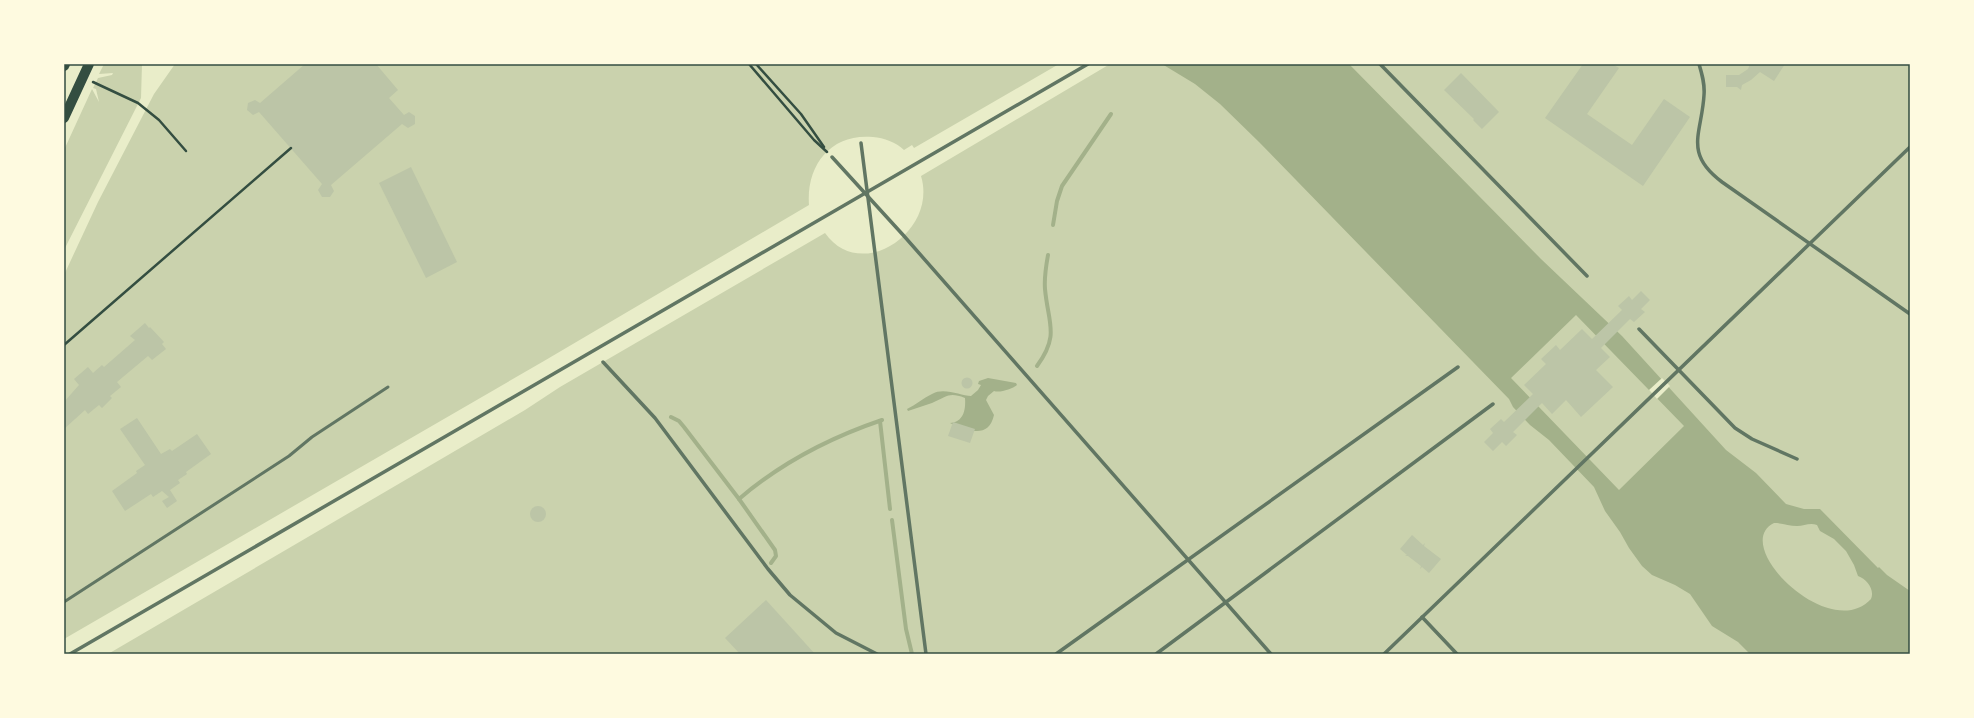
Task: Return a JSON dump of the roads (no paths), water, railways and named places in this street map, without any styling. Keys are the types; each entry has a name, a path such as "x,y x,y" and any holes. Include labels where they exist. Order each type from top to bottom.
{"main road":[{"path":"64,118 89,64"}],"street":[{"path":"70,654 1088,64"},
{"path":"1380,64 1587,276"},
{"path":"1699,64 1705,93 1697,137 1699,151 1703,162 1717,178 1910,314"},
{"path":"861,143 866,194 875,252 926,654"},
{"path":"1384,654 1910,147"},
{"path":"832,157 904,236 1271,654"},
{"path":"1639,329 1735,428 1752,439 1797,459"},
{"path":"603,362 655,418 768,569 790,595 836,633 877,654"},
{"path":"1056,654 1458,367"},
{"path":"1156,654 1493,404"},
{"path":"1422,617 1457,654"}],"lane":[{"path":"64,602 283,460 312,436 388,387"}],"waterway":[{"path":"1053,225 1057,201 1062,186 1111,114"},
{"path":"1037,366 1048,346 1051,329 1045,285 1045,272 1048,255"},
{"path":"671,417 679,421 684,427 739,499 789,462 807,452 843,435 882,420"},
{"path":"880,421 890,509"},
{"path":"739,499 775,550 776,556 771,563"},
{"path":"892,520 906,629 912,654"}]}
